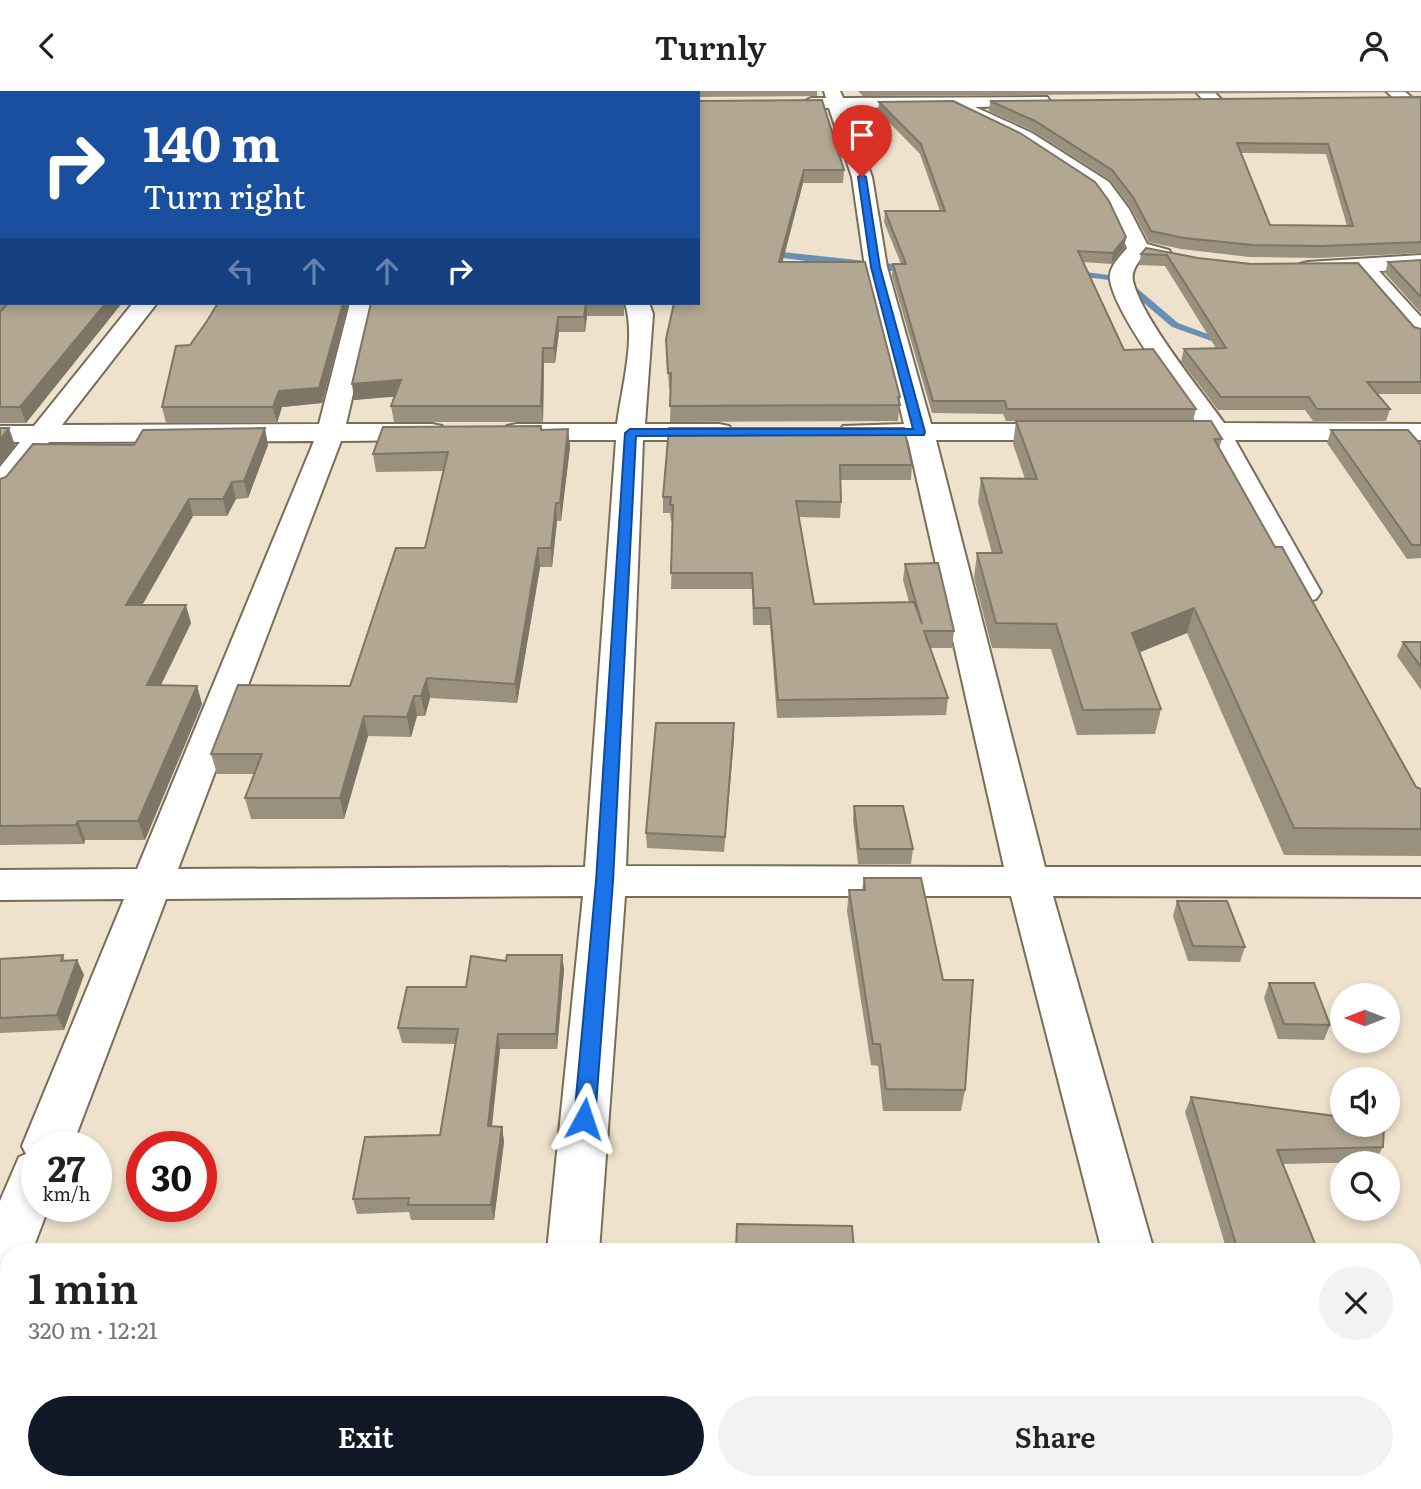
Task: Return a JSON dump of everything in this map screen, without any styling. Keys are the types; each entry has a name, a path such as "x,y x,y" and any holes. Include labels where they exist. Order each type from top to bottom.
{"street":[{"path":"834,97 862,177 876,267 920,432 1028,881 1126,1243"},
{"path":"794,103 834,97 949,102 1060,101"},
{"path":"1186,100 1214,97"},
{"path":"1376,99 1406,97 1421,114"},
{"path":"949,102 1026,137 1102,186 1119,209 1138,248 1186,260"},
{"path":"1138,248 1123,267 1121,279 1151,338 1216,431 1315,611"},
{"path":"1282,268 1421,263"},
{"path":"1363,267 1421,332"},
{"path":"0,487 143,305"},
{"path":"53,1131 331,432 362,305"},
{"path":"574,1243 605,881 630,433 640,347 641,314 639,305"},
{"path":"1135,431 1421,432"},
{"path":"0,434 453,432"},
{"path":"494,432 741,432"},
{"path":"823,432 1095,432"},
{"path":"0,885 605,881 1421,882"},
{"path":"9,1243 21,1212"}],"building":[{"path":"1421,97 1421,242 1321,246 1252,245 1184,238 1151,231 1133,197 1112,170 1035,121 990,101","holes":["1237,143 1328,144 1353,226 1270,225"]},
{"path":"822,100 844,170 804,170 779,262 865,262 900,405 670,406 671,373 668,373 666,339 674,305 700,305 700,101"},
{"path":"953,101 1020,133 1095,182 1109,201 1126,237 1113,253 1078,251 1124,350 1153,349 1196,409 1007,409 1005,401 933,401 893,264 906,264 885,211 945,211 921,144 879,102"},
{"path":"1146,248 1251,264 1358,263 1414,327 1421,329 1421,382 1367,382 1390,409 1317,409 1309,397 1221,397 1184,349 1226,348 1167,255 1141,254"},
{"path":"1421,260 1421,297 1388,262"},
{"path":"6,305 104,305 20,407 0,407 0,312"},
{"path":"217,305 342,305 319,388 279,391 273,407 162,407 176,346 190,345"},
{"path":"371,305 586,305 584,317 558,317 554,348 543,348 541,406 391,406 401,380 352,384"},
{"path":"1016,421 1211,421 1222,439 1214,439 1275,547 1282,547 1416,787 1421,789 1421,829 1294,828 1194,608 1132,633 1161,709 1083,710 1056,624 996,623 977,553 1002,553 981,478 1037,479"},
{"path":"541,426 541,430 568,429 560,503 556,503 551,548 538,548 515,684 427,678 421,696 414,696 407,717 364,716 340,798 245,798 262,754 211,754 238,685 350,686 396,548 425,548 448,452 373,454 383,427"},
{"path":"0,428 9,428 0,440"},
{"path":"265,428 244,481 232,482 223,499 189,499 126,605 186,605 147,685 197,686 138,821 78,821 76,825 0,826 0,479 6,477 33,444 134,445 143,430"},
{"path":"669,428 904,428 912,465 840,465 841,502 796,501 814,604 914,602 922,624 905,564 938,563 954,631 924,631 948,698 778,700 770,608 754,608 752,573 671,573 673,505 670,505 671,497 663,497"},
{"path":"1331,430 1408,430 1421,445 1421,545 1412,545"},
{"path":"1403,642 1421,642 1421,667"},
{"path":"656,723 734,723 725,837 646,833"},
{"path":"854,806 903,806 913,849 859,849"},
{"path":"864,878 921,878 943,980 973,980 965,1090 886,1089 880,1044 873,1044 849,890 865,890"},
{"path":"1177,901 1227,901 1245,947 1193,946"},
{"path":"63,955 61,961 77,960 57,1015 0,1018 0,959"},
{"path":"507,955 562,955 556,1034 498,1034 488,1126 502,1127 491,1205 408,1205 409,1198 353,1199 365,1137 440,1135 458,1029 398,1028 407,987 466,987 471,956 506,961"},
{"path":"1269,983 1314,983 1330,1025 1284,1024"},
{"path":"1191,1097 1330,1115 1330,1137 1383,1137 1383,1147 1277,1150 1315,1243 1236,1243"},
{"path":"737,1224 852,1226 853,1243 736,1243"}],"waterway":[{"path":"764,253 912,269"},
{"path":"1070,273 1121,279 1175,325 1227,343"}],"route":[{"path":"584,1119 605,881 630,433 920,432 876,267 862,177"}]}
